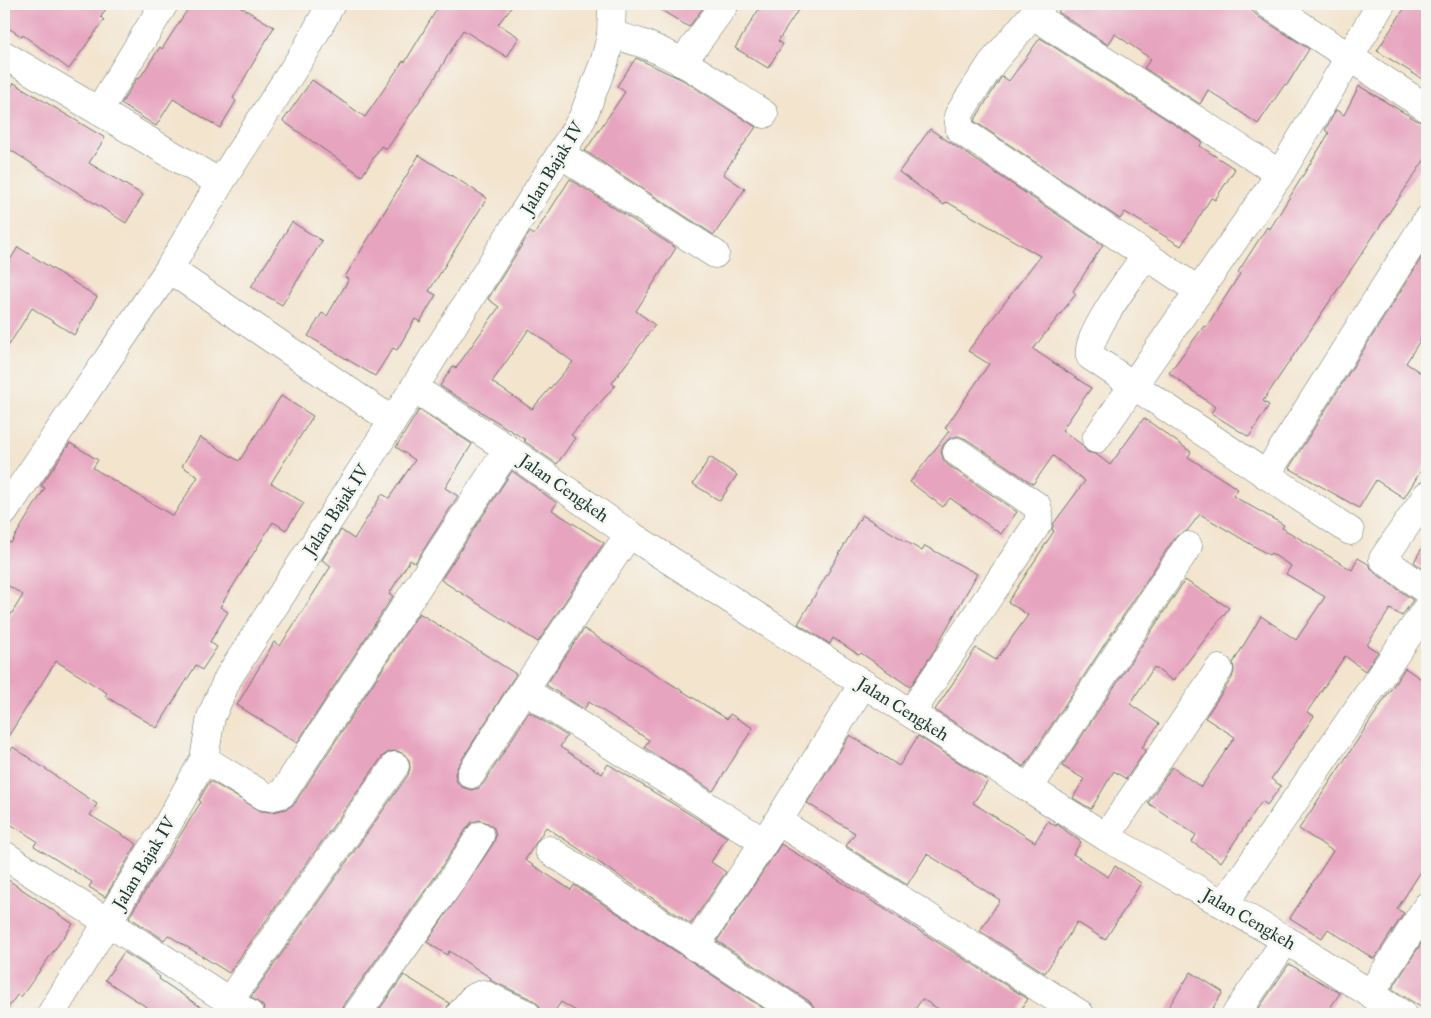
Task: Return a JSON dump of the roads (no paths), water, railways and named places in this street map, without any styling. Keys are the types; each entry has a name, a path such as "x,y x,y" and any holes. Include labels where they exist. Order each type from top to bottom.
{"street":[{"path":"99,110 164,4"},
{"path":"4,512 169,269 220,183 307,48 331,4"},
{"name":"Jalan Bajak IV","path":"50,1014 169,822 204,759 211,717 228,678 414,388 562,154 582,119 596,85 611,35 612,4"},
{"path":"682,63 725,4"},
{"path":"1268,4 1427,108"},
{"path":"1096,439 1280,174 1382,4"},
{"path":"1198,291 1146,254 964,134 958,124 960,112 992,63 1037,9 1280,174"},
{"path":"611,35 645,43 682,63 764,114"},
{"path":"4,55 220,183"},
{"path":"562,154 715,254"},
{"path":"1266,475 1427,220"},
{"path":"1146,254 1107,312 1088,347 1090,356 1350,531"},
{"path":"169,269 393,421"},
{"name":"Jalan Cengkeh","path":"414,388 508,449 629,534 863,684 911,712 1106,837 1286,940 1402,1014"},
{"path":"204,759 264,796 270,797 282,794 508,449"},
{"path":"911,712 1038,523 1039,514 1037,506 957,452"},
{"path":"1427,495 1382,559 1427,591"},
{"path":"471,774 524,690 629,534"},
{"path":"1029,788 1188,546"},
{"path":"1224,904 1427,608"},
{"path":"1106,837 1219,669"},
{"path":"695,947 771,832 863,684"},
{"path":"524,690 771,832 1080,1014"},
{"path":"4,855 239,1008 395,766"},
{"path":"357,1014 450,883 480,836"},
{"path":"549,850 800,1014"},
{"path":"1371,993 1427,906"},
{"path":"1236,1014 1286,940"},
{"path":"460,1014 473,998 483,994 526,1014"}]}
